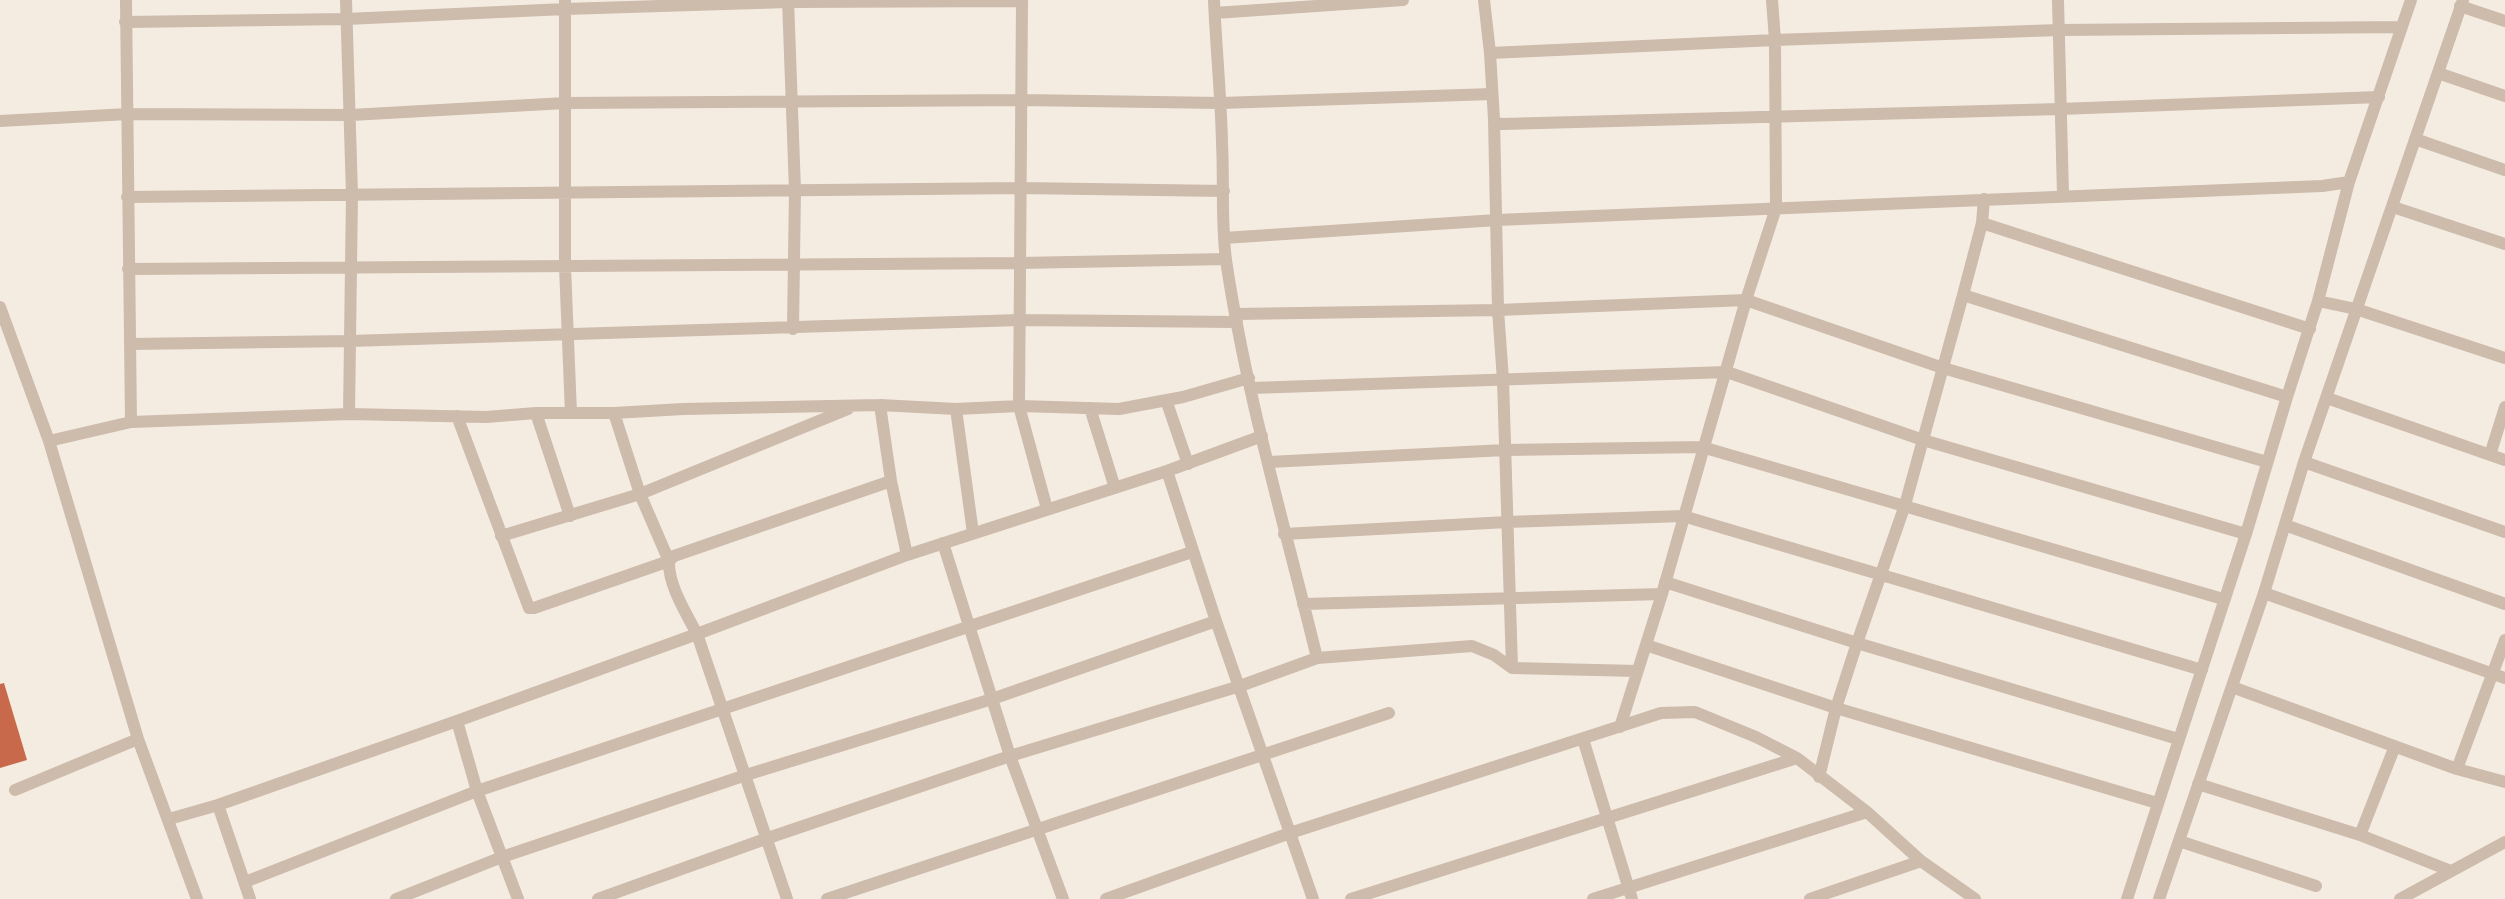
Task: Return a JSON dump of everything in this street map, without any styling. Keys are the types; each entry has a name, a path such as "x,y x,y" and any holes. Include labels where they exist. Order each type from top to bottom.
{"street":[{"path":"126,0 131,422"},
{"path":"346,0 352,194 349,414"},
{"path":"1317,658 1284,534 1236,318 1226,259 1221,103 1214,6 1402,0"},
{"path":"1484,0 1490,53 1494,119 1498,310 1511,597 1512,668"},
{"path":"1620,727 1663,588 1702,446 1727,372 1746,300 1776,208 1775,40 1772,0"},
{"path":"2058,0 2064,195"},
{"path":"2127,899 2202,670 2223,599 2246,534 2286,397 2310,329 2349,182 2411,0"},
{"path":"125,22 346,18 565,4 788,1 1022,1 1019,406 1047,509"},
{"path":"788,1 790,101 795,190 796,265 793,329"},
{"path":"2159,899 2264,593 2304,462 2462,3 2505,21"},
{"path":"565,4 565,267 571,413"},
{"path":"1490,53 2059,30 2402,26"},
{"path":"2438,73 2505,96"},
{"path":"0,121 128,114 351,115 565,103 1022,100 1221,103 1492,94"},
{"path":"1494,119 1502,124 2060,109 2378,97"},
{"path":"2415,140 2505,170"},
{"path":"1224,238 1497,220 2064,195 2322,186 2349,182"},
{"path":"128,197 1021,188 1224,191"},
{"path":"1819,776 1836,708 1905,505 1982,223 1984,199"},
{"path":"2393,207 2505,244"},
{"path":"1982,223 2310,329"},
{"path":"128,269 1020,263 1226,259"},
{"path":"1963,295 2286,397"},
{"path":"130,344 350,341 793,329 1020,320 1236,318 1746,300 1943,368 2267,462"},
{"path":"2318,301 2356,309 2505,358"},
{"path":"0,307 49,440 138,739 198,899"},
{"path":"49,440 131,422 349,414 457,416 880,405 956,409 1019,406 1119,409 1250,383 1502,380 1727,372 1923,440 2246,534"},
{"path":"2327,398 2505,460"},
{"path":"1166,400 1188,464"},
{"path":"880,405 891,481 907,555"},
{"path":"501,536 640,494 855,406"},
{"path":"2490,455 2505,407"},
{"path":"1090,408 1114,488"},
{"path":"956,409 973,533"},
{"path":"536,413 570,516"},
{"path":"614,413 640,494 669,561 668,569 697,634 768,838 787,899"},
{"path":"457,416 528,608 669,561 683,553 891,481"},
{"path":"169,819 218,805 457,721 907,555 1167,472 1262,436"},
{"path":"1269,462 1504,450 1702,446 2223,599"},
{"path":"2304,462 2505,532"},
{"path":"1167,472 1192,552 1313,899"},
{"path":"1284,534 1507,522 1683,516 2202,670"},
{"path":"2284,525 2505,604"},
{"path":"943,543 1010,756 1063,899"},
{"path":"244,882 477,791 1192,552"},
{"path":"1303,604 1511,597 1663,588 1857,643 2178,739"},
{"path":"2264,593 2499,676"},
{"path":"396,899 502,857 746,774 992,699 1216,621"},
{"path":"2458,768 2499,676 2505,640"},
{"path":"1646,645 1836,708 2158,803"},
{"path":"598,899 768,838 1010,756 1240,686 1317,658 1472,646 1494,654 1512,668 1637,672"},
{"path":"2232,687 2458,768 2505,782"},
{"path":"1106,899 1290,833 1661,713 1695,712 1756,737 1797,758 1867,812 1921,861 1975,899"},
{"path":"827,899 1389,713"},
{"path":"457,721 477,791 518,899"},
{"path":"15,790 138,739"},
{"path":"1583,739 1631,893"},
{"path":"2360,835 2395,746"},
{"path":"1351,899 1797,758"},
{"path":"2198,784 2360,835 2451,871"},
{"path":"218,805 250,899"},
{"path":"1593,899 1631,893 1867,812"},
{"path":"2179,841 2316,886"},
{"path":"2400,899 2505,842"},
{"path":"1810,899 1921,861"}],"building":[{"path":"4,683 27,760 0,768 0,684"}]}
